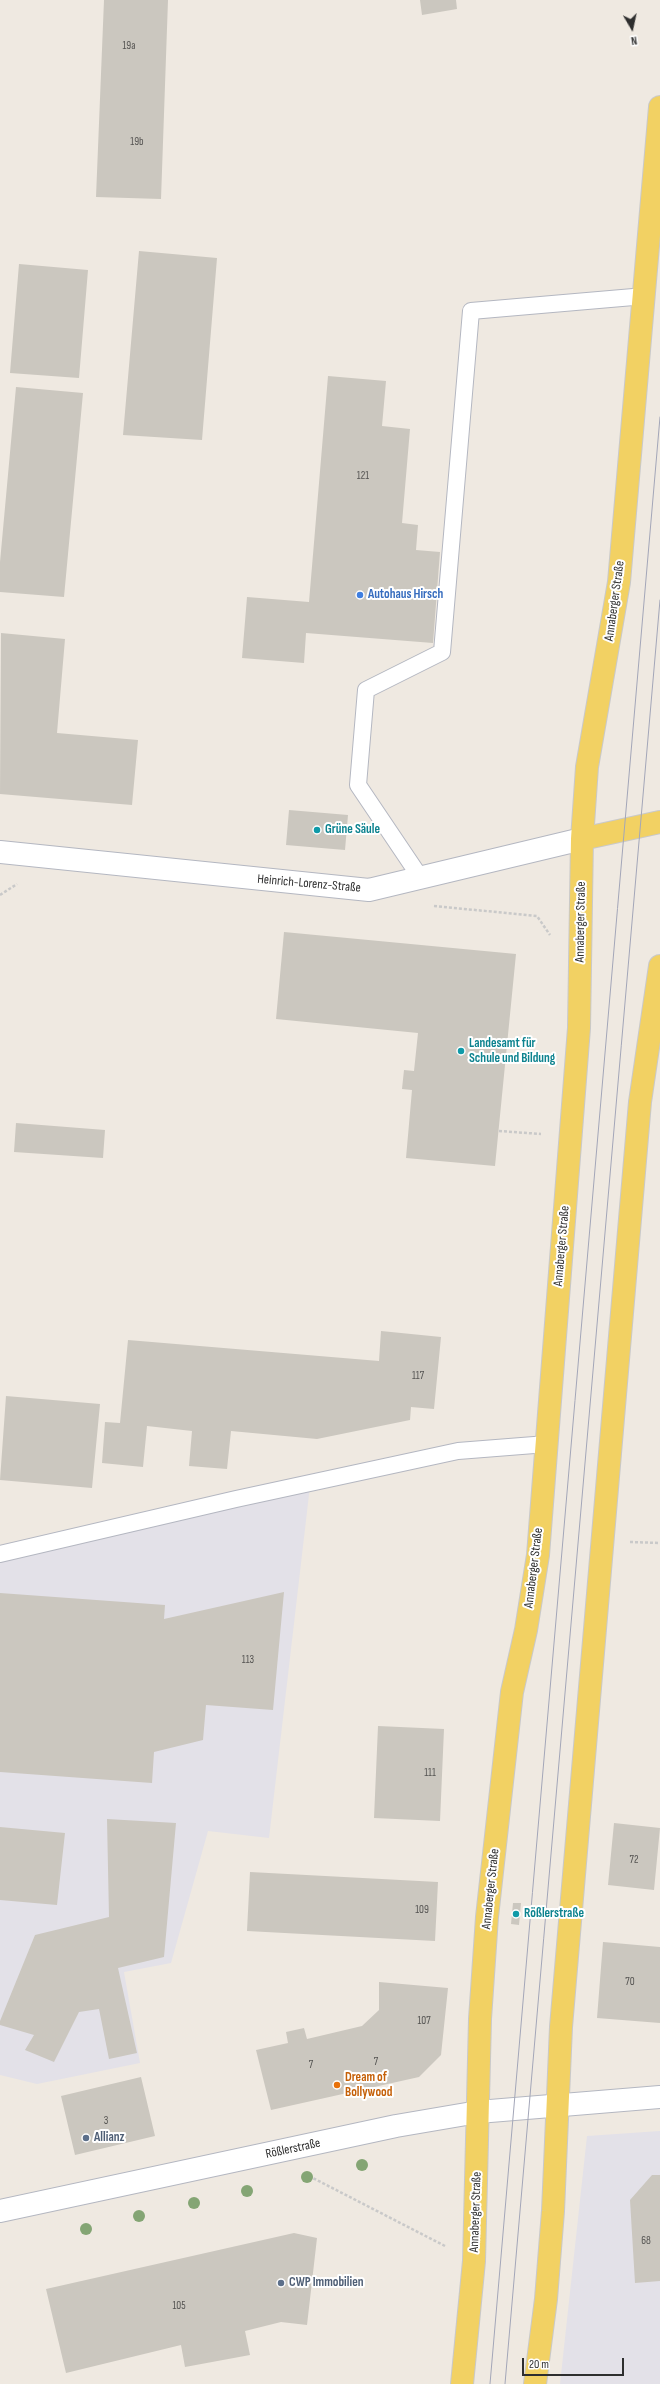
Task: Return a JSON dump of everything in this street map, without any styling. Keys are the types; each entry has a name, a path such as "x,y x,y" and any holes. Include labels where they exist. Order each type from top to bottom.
{"main road":[{"name":"Annaberger Straße","path":"462,2384 474,2261 481,2008 487,1916 512,1692 526,1630 538,1555 580,1028 582,840 587,767 619,582 645,296 660,107"},
{"name":"Heinrich-Lorenz-Straße","path":"582,840 660,822"},
{"path":"535,2384 545,2307 553,2211 561,2027 639,1109 660,966"}],"street":[{"name":"Heinrich-Lorenz-Straße","path":"0,852 369,890 582,840"},
{"name":"Rößlerstraße","path":"0,2211 396,2126 514,2107 660,2097"}],"lane":[{"path":"420,877 358,785 362,730 366,690 442,652 471,311 645,296"},
{"path":"0,1554 236,1499 458,1451 547,1444"}],"path":[{"path":"428,906 537,916 554,939"},
{"path":"499,1131 546,1135"},
{"path":"268,2154 474,2261"}],"shaded area":[{"path":"310,1486 269,1838 208,1831 171,1963 124,1972 140,2063 37,2084 0,2075 0,1557"},
{"path":"660,2131 660,2384 560,2384 587,2136"}],"building":[{"path":"104,0 168,0 161,199 96,197"},
{"path":"420,0 456,0 457,9 422,15"},
{"path":"139,251 217,258 202,440 123,435"},
{"path":"19,264 88,270 79,378 10,373"},
{"path":"328,376 386,381 382,426 410,429 402,523 418,525 416,550 440,552 433,643 306,633 304,663 242,658 247,597 309,602"},
{"path":"16,387 83,393 64,597 0,592 0,562"},
{"path":"1,633 65,639 57,733 138,740 132,805 0,794"},
{"name":"Grüne Säule","path":"289,810 348,815 345,850 286,845"},
{"name":"Landesamt für Schule und Bildung","path":"284,932 516,954 495,1166 406,1158 412,1090 402,1089 404,1070 414,1071 418,1033 276,1019"},
{"path":"16,1123 105,1130 103,1158 14,1152"},
{"path":"381,1331 441,1337 434,1409 411,1407 410,1420 317,1439 231,1431 227,1469 189,1466 192,1431 147,1426 143,1467 102,1463 105,1422 120,1423 128,1340 379,1361"},
{"path":"6,1396 100,1404 92,1488 0,1480"},
{"path":"284,1592 273,1710 206,1705 203,1740 154,1752 152,1783 0,1772 0,1593 165,1605 164,1619"},
{"path":"378,1726 444,1729 440,1821 374,1818"},
{"path":"107,1819 176,1823 164,1957 118,1968 137,2053 109,2059 99,2009 79,2012 54,2062 25,2050 34,2035 0,2025 0,2021 35,1935 109,1917"},
{"path":"614,1823 660,1828 654,1890 608,1885"},
{"path":"0,1827 65,1833 57,1905 0,1900"},
{"path":"250,1872 438,1882 435,1941 247,1931"},
{"name":"Rößlerstraße","path":"513,1903 521,1903 519,1925 511,1924"},
{"path":"603,1942 660,1947 660,2023 597,2018"},
{"path":"379,1982 448,1988 441,2055 419,2077 271,2110 256,2050 288,2043 286,2032 304,2028 307,2039 362,2026 379,2010"},
{"path":"141,2077 155,2136 75,2155 61,2096"},
{"path":"652,2175 660,2175 660,2281 635,2283 630,2200"},
{"path":"294,2233 317,2238 307,2325 281,2322 245,2331 250,2355 185,2367 181,2345 66,2373 46,2289"}],"tram line":[{"path":"490,2384 660,417"},
{"path":"505,2384 660,600"}],"place":[{"name":"Autohaus Hirsch","path":"360,595"},
{"name":"Grüne Säule","path":"317,830"},
{"name":"Landesamt für Schule und Bildung","path":"461,1051"},
{"name":"Rößlerstraße","path":"516,1914"},
{"name":"Dream of Bollywood","path":"337,2085"},
{"name":"Allianz","path":"86,2138"},
{"name":"CWP Immobilien","path":"281,2283"}]}
